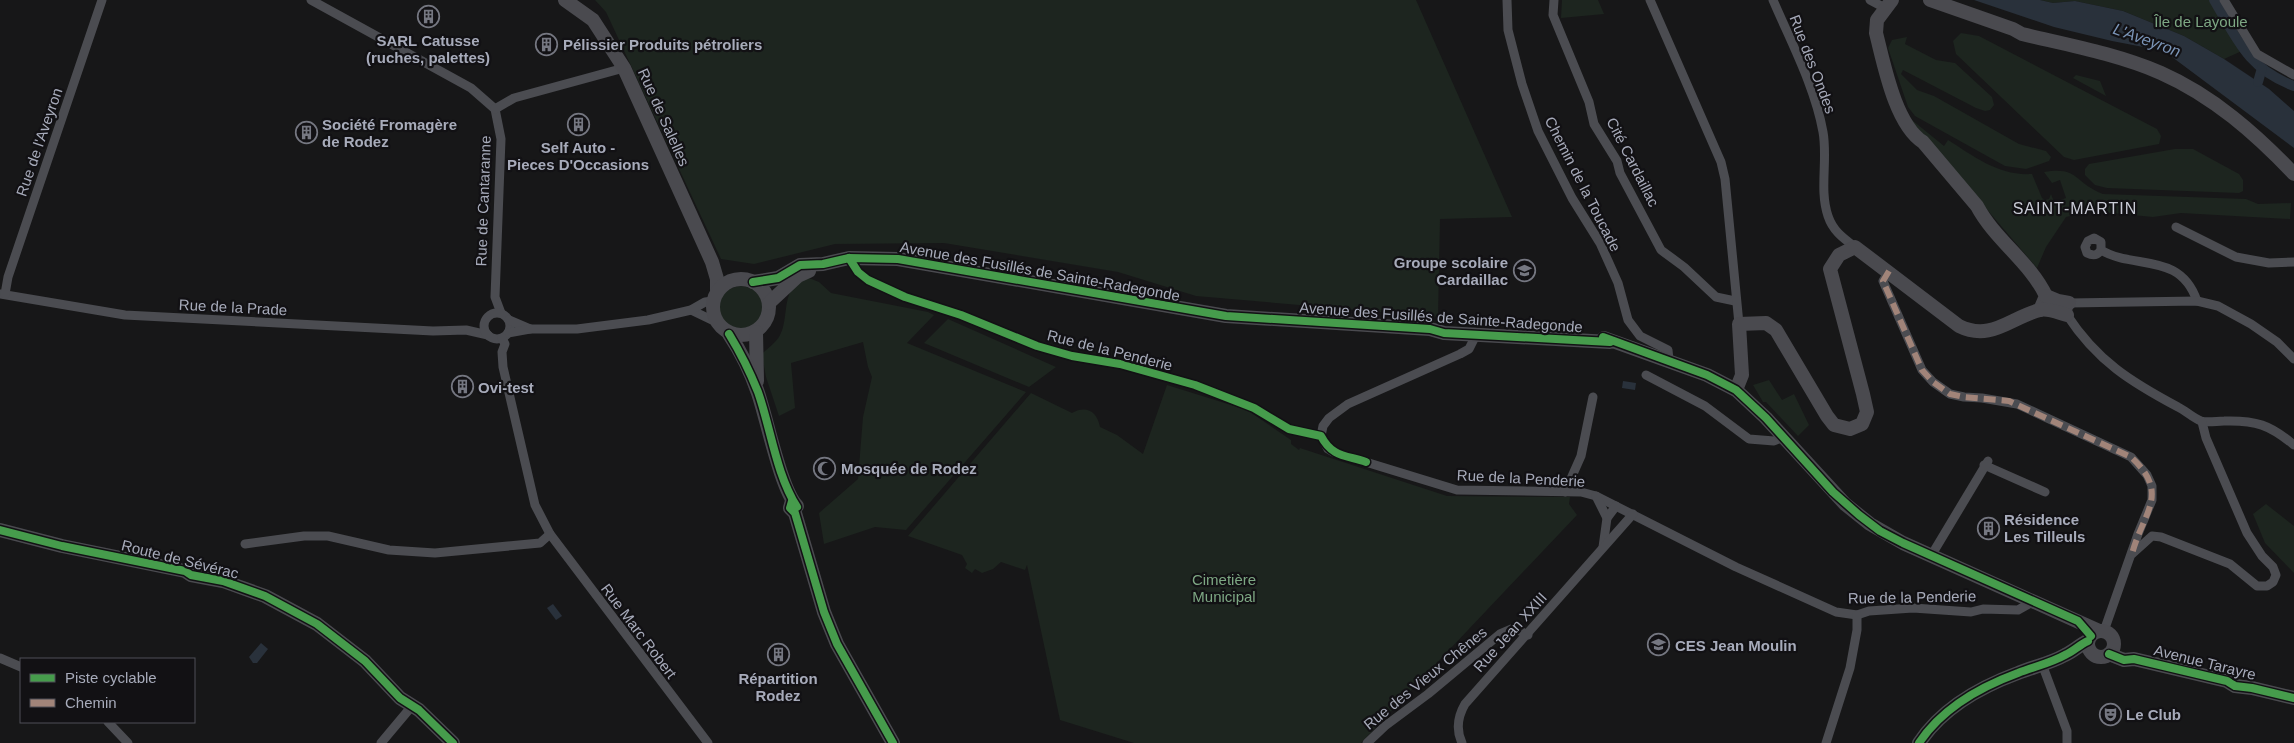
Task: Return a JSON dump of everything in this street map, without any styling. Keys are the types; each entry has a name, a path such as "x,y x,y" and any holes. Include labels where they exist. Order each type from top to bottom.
{"street":[{"name":"Rue de l'Aveyron","path":"2,294 102,0"},
{"path":"311,0 471,88 495,109 514,98 624,68"},
{"name":"Rue de Salelles","path":"565,0 593,20 624,68 712,262 717,279 715,296"},
{"name":"Chemin de la Toucade","path":"1507,0 1508,30 1522,84 1538,131 1572,198 1600,243 1618,283 1628,320 1640,336 1668,350 1669,360"},
{"name":"Cité Cardaillac","path":"1554,0 1553,15 1589,102 1594,124 1617,161 1620,173 1661,250 1684,267 1716,296 1735,300"},
{"path":"1650,0 1722,162 1739,324 1742,375 1736,390"},
{"name":"Rue des Ondes","path":"1773,0 1819,112 1825,148 1825,206 1828,217 1835,232 1855,247"},
{"path":"1870,0 1873,4 1889,4"},
{"path":"1930,0 2013,28 2022,34 2106,54 2161,74 2207,98 2249,131 2294,174"},
{"path":"2224,0 2257,54 2294,75"},
{"path":"1889,4 1877,20 1876,33 1900,111 1914,136 1923,142 1977,206 1988,224 2040,284 2046,296 2058,301 2068,309 2105,361 2143,388 2202,422 2243,420 2260,423 2274,429 2294,445"},
{"name":"Rue de Cantaranne","path":"488,317 495,299 501,139 495,109"},
{"path":"2176,227 2236,257 2269,263 2294,262"},
{"path":"1739,324 1766,323 1776,330 1827,416 1834,425 1842,428 1856,428 1862,424 1867,412 1830,269 1838,255 1855,247 1959,326 1972,332 1995,329 2040,310 2197,301 2218,306 2251,324 2277,342 2294,359"},
{"path":"2101,250 2108,254 2147,261 2166,267 2186,280 2194,290 2197,301"},
{"name":"Avenue des Fusillés de Sainte-Radegonde","path":"753,282 778,278 800,265 823,264 849,258 898,259 1226,316 1430,329 1444,333 1475,332 1602,337 1610,342 1669,360 1707,375 1736,390 1783,437 1833,492 1880,531 1931,556 2078,621 2094,638"},
{"name":"Rue de la Penderie","path":"849,258 858,272 868,280 905,297 961,314 1037,346 1072,356 1120,364 1195,385 1254,408 1280,424 1321,436 1328,449 1333,452 1445,488 1471,491 1581,492 1596,496 1736,566 1836,612 1856,615 1913,608 1971,612 1983,609 2018,610 2034,601"},
{"name":"Rue de Salelles","path":"712,262 735,279"},
{"name":"Avenue des Fusillés de Sainte-Radegonde","path":"769,303 798,276 823,264"},
{"path":"1889,271 1883,281 1890,299 1916,353 1922,370 1933,382 1950,394 2017,404 2130,457 2139,465 2152,486 2152,500 2132,554 2094,638 2073,656 2065,656 2008,677 1957,703 1934,725 1919,743"},
{"path":"530,329 509,320 501,313 488,317 484,328 488,335 494,338 530,329 586,328 648,320 691,310 715,296 728,282 735,279 753,282 766,294 769,303 767,319 756,332 738,336 730,334"},
{"name":"Rue de la Prade","path":"2,294 125,315 434,331 466,330 488,335"},
{"path":"715,296 712,308 716,322"},
{"path":"2040,310 2046,296"},
{"name":"Rue de Cantaranne","path":"495,299 501,313"},
{"path":"691,310 716,322 730,334 741,353 758,392 827,620 837,644 892,743"},
{"name":"Rue de la Prade","path":"466,330 488,317"},
{"path":"245,544 304,536 328,536 389,550 435,553 540,543 550,534 535,505 503,367 502,352 505,335 510,327 509,320"},
{"path":"756,332 755,358 758,392"},
{"path":"1321,436 1323,426 1329,418 1348,404 1460,354 1468,349 1475,332"},
{"path":"1646,375 1705,406 1748,439 1774,441 1783,437"},
{"path":"1565,492 1581,456 1593,397"},
{"path":"2132,554 2152,536 2161,537 2230,564 2258,586 2267,586 2273,582 2276,575 2273,567 2253,543 2206,438 2202,422"},
{"path":"1931,556 1986,463 2045,492"},
{"path":"1596,496 1606,518 1603,548"},
{"path":"1606,518 1616,506"},
{"name":"Rue Jean XXIII","path":"1462,743 1458,730 1465,704 1633,514"},
{"name":"Route de Sévérac","path":"0,530 62,546 185,571 191,568 200,570 216,575 223,581 264,596 317,624 369,665 379,669 404,691 409,703 453,743"},
{"name":"Rue Marc Robert","path":"550,534 708,743"},
{"path":"1826,743 1850,668 1857,630 1856,615"},
{"name":"Rue des Vieux Chênes","path":"1367,743 1385,726 1428,694 1506,630 1514,628 1528,635"},
{"path":"2094,638 2111,636 2112,649"},
{"name":"Avenue Tarayre","path":"2094,638 2099,657 2112,649 2124,660 2134,658 2226,681 2237,680 2248,687 2294,698"},
{"path":"0,658 20,667"},
{"path":"2042,664 2068,731 2070,743"},
{"path":"381,743 409,703"},
{"path":"109,723 128,743"}],"green space":[{"path":"595,0 1416,0 1512,217 1440,219 1438,317 1196,296 1118,272 944,243 835,244 754,264 721,259 606,12"},
{"path":"1562,0 1598,0 1604,14 1561,18"},
{"name":"Île de Layoule","path":"2040,0 2214,0 2244,50 2224,59 2184,36 2123,11 2075,1 2053,3"},
{"path":"1961,33 1979,36 2157,129 2161,136 2159,144 2074,160 2064,157 1956,54 1953,41"},
{"path":"1907,37 1905,44 1936,60 1955,63 1992,97 1994,105 1990,110 1985,111 1976,108 1903,70 1901,74 1917,90 1934,96 2019,144 2046,151 2051,157 2049,161 2026,169 2005,166 1915,116 1908,107 1888,48 1892,40"},
{"path":"2076,75 2100,81 2106,96 2073,78"},
{"path":"1907,116 1944,146 1948,140 1998,169 2020,174 2032,174 2042,198 2045,200 2049,199 2051,194 2054,202 2066,198 2060,180 2052,183 2044,172 2064,171 2103,194 2246,199 2258,204 2291,203 2290,219 2181,213 2153,217 2091,211 2066,217 2046,247 2037,268"},
{"path":"2175,149 2193,149 2239,174 2243,180 2243,191 2239,193 2107,188 2095,185 2085,175 2085,169 2089,164"},
{"path":"809,278 819,282 831,293 928,312 934,315 907,343 1026,392 906,530 875,527 824,544 819,513 858,479 863,417 872,377 863,342 791,363 795,408 779,416 766,377 762,354 779,337 789,295 793,288 799,282"},
{"path":"745,286 757,292 762,299 762,317 757,324 750,329 737,330 729,327 722,320 719,304 722,296 729,289"},
{"path":"948,319 1056,367 1029,387 924,343"},
{"path":"1769,380 1782,400 1794,394 1809,425 1798,436 1766,402 1763,402 1753,385"},
{"name":"Cimetière Municipal","path":"1167,385 1247,410 1291,440 1291,444 1299,450 1300,448 1447,496 1570,497 1569,504 1577,515 1361,743 1134,743 1060,720 1027,565 1025,570 1001,562 993,569 982,573 975,569 972,573 965,568 967,564 962,555 908,536 1031,393 1072,413 1086,410 1094,413 1100,427 1117,435 1143,454"},
{"path":"2266,504 2294,526 2294,573 2265,543 2253,514"}],"water":[{"name":"L'Aveyron","path":"1974,0 2040,0 2053,3 2075,1 2123,11 2184,36 2224,59 2269,89 2294,111 2294,148 2164,51 2054,27"},
{"path":"1623,381 1636,383 1635,390 1622,388"},
{"path":"553,604 562,616 556,620 547,608"},
{"path":"261,643 268,649 257,663 253,663 249,657"}],"waterway":[{"path":"2214,0 2237,40 2255,62 2265,71 2294,86"},
{"path":"2258,82 2262,68"}],"marked path":[{"path":"1889,271 1883,281 1922,370 1933,382 1950,394 2009,401 2131,457 2143,470 2150,482 2151,504 2132,554"}],"cycle path":[{"path":"849,258 858,272 868,280 905,297 961,315 1037,346 1072,356 1120,364 1195,385 1254,408 1289,429 1321,436 1325,443 1335,452 1366,462"},
{"path":"753,282 778,278 800,265 823,264 849,258 898,259 1226,316 1430,329 1444,333 1610,342"},
{"path":"729,334 745,362 758,392 779,466 797,507"},
{"path":"1603,337 1707,375 1736,390 1766,418 1833,492 1880,531 2078,621 2091,636"},
{"path":"792,501 790,508 795,513 824,612 837,644 893,743"},
{"path":"0,530 62,546 185,571 191,575 223,581 265,596 317,624 365,661 400,698 419,710 453,743"},
{"path":"1919,743 1950,709 1976,692 2004,679 2060,658 2088,641"},
{"path":"2109,654 2124,660 2134,659 2227,681 2235,686 2294,698"}],"place":[{"name":"SARL Catusse (ruches, palettes)","path":"428,17"},
{"name":"Pélissier Produits pétroliers","path":"547,44"},
{"name":"Self Auto - Pieces D'Occasions","path":"578,124"},
{"name":"Société Fromagère de Rodez","path":"306,133"},
{"name":"Groupe scolaire Cardaillac","path":"1524,271"},
{"name":"Ovi-test","path":"462,387"},
{"name":"Mosquée de Rodez","path":"825,468"},
{"name":"Résidence Les Tilleuls","path":"1988,528"},
{"name":"CES Jean Moulin","path":"1659,645"},
{"name":"Répartition Rodez","path":"778,655"},
{"name":"Le Club","path":"2110,714"}],"district":[{"name":"SAINT-MARTIN","path":"2075,208"}]}
